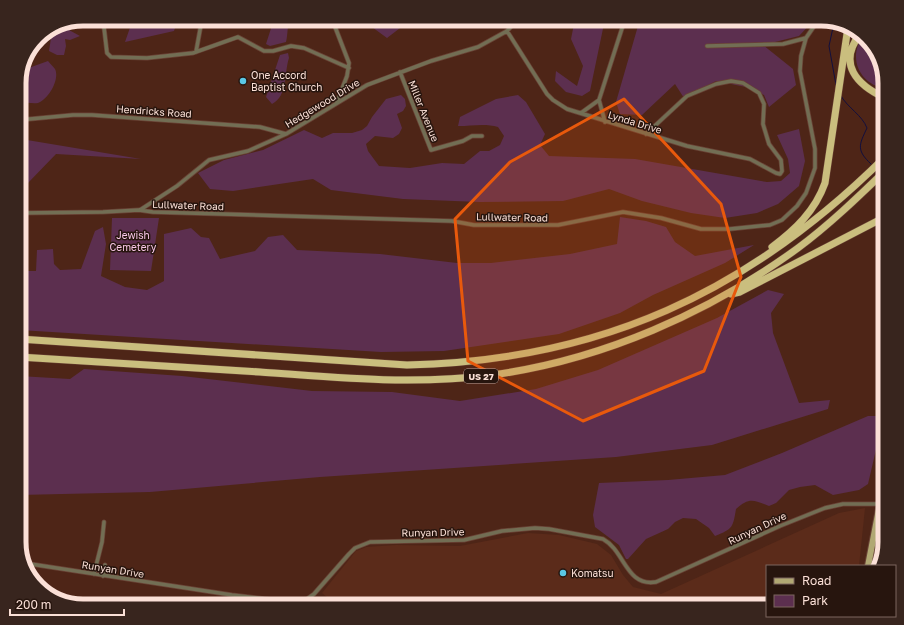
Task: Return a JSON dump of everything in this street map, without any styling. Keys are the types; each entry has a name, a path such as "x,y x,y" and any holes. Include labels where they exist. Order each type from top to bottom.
{"highway":[{"path":"760,261 767,252 788,235 803,220 822,191 827,171 847,33"},
{"path":"857,40 852,51 851,66 861,84 878,94"},
{"path":"874,92 878,92"},
{"name":"US 27","path":"26,339 256,354 367,363 414,364 503,358 560,346 617,330 691,300 760,261 821,216 854,188 878,165"},
{"name":"US 27","path":"26,356 382,381 462,378 522,370 593,352 628,340 663,326 727,295 798,248 834,219 878,178"},
{"path":"727,295 740,292 878,220"}],"main road":[{"path":"868,565 878,511"}],"street":[{"path":"104,26 106,53 111,57 147,58 196,52 238,37 264,50 273,51 291,46 304,48 349,68"},
{"path":"196,52 201,26"},
{"path":"335,26 349,63 349,68 337,102"},
{"name":"Hedgewood Drive","path":"139,210 177,186 209,160 248,151 302,126 337,102 367,85 400,72 478,47 507,31 512,26"},
{"path":"605,122 599,100 623,26"},
{"name":"Lullwater Road","path":"26,213 139,210 154,212 452,221 474,225 558,225 623,212 661,218 701,228 730,229 770,225 782,220 797,206 806,193 815,168 815,149 800,71 801,56 806,38 814,26"},
{"name":"Lynda Drive","path":"507,31 553,100 567,109 605,122 646,134 687,146 750,158 771,172 780,174 782,171 781,160 769,144 763,124 764,104 759,93 743,83 731,81 716,84 688,96 646,134"},
{"path":"707,46 783,44 806,38"},
{"name":"Miller Avenue","path":"400,72 431,150 463,141 472,136 482,136"},
{"path":"581,113 599,100"},
{"name":"Hendricks Road","path":"26,119 73,115 92,115 260,127 286,134"},
{"name":"Runyan Drive","path":"305,599 314,594 348,554 363,544 380,540 464,540 502,531 535,528 549,529 603,539 614,547 632,575 639,581 649,583 656,582 705,562 780,526 825,508 843,504 878,504"},
{"path":"94,574 102,542 104,522"},
{"name":"Runyan Drive","path":"31,564 266,599"},
{"path":"103,576 105,564"}],"highlighted area":[{"path":"624,99 721,204 741,277 704,371 583,421 468,361 455,219 510,162"}],"shaded area":[{"name":"Komatsu","path":"865,508 859,565 766,565 766,599 327,599 328,598 322,593 356,551 366,547 396,545 460,546 528,533 559,535 597,544 611,555 623,575 633,587 661,594 839,513"}],"green space":[{"path":"131,26 176,26 174,31 125,42"},
{"path":"272,26 288,26 286,42 270,46 266,44"},
{"path":"371,26 403,26 387,38"},
{"path":"574,26 604,26 590,91 582,96 566,92 555,81 556,71 577,86 583,66 571,39"},
{"path":"638,26 808,26 799,36 763,45 793,69 796,85 769,107 764,95 746,87 716,81 684,98 675,84 642,115 620,114 616,102"},
{"path":"68,28 69,30 80,36 70,40 65,39 66,46 64,55 57,55 49,51 51,38"},
{"path":"860,42 866,48 874,61 878,76 878,86 869,82 859,69 856,61 858,45"},
{"path":"288,53 289,58 283,90 281,95 272,104 266,97 280,55"},
{"path":"48,61 55,69 55,83 50,93 38,103 26,102 26,80 28,68"},
{"path":"401,95 405,99 406,106 403,111 397,114 402,128 399,134 393,138 375,136 366,144 368,151 379,166 410,168 442,163 464,164 480,151 489,151 500,145 504,136 498,127 483,125 458,126 460,117 496,99 518,95 526,102 545,134 540,145 549,156 635,159 767,182 781,181 790,173 788,159 777,135 799,129 805,161 799,186 778,204 757,213 725,218 691,213 642,201 609,189 563,201 480,202 403,199 331,190 313,179 233,191 210,189 198,173 224,160 263,150 304,130 322,138 333,133 352,133 362,130 367,126 386,99"},
{"path":"26,140 141,159 56,154 27,184"},
{"path":"620,217 646,221 666,227 675,242 695,256 754,245 725,263 653,295 620,313 559,334 444,351 381,352 26,330 26,271 36,271 37,250 53,249 54,264 60,270 81,269 95,231 103,227 106,244 101,276 125,287 147,290 164,281 164,234 191,228 201,237 209,238 220,259 255,251 268,237 283,235 297,250 380,254 457,263 491,263 570,254 617,244"},
{"name":"Jewish Cemetery","path":"112,218 159,218 151,271 110,270"},
{"path":"768,290 784,294 771,313 773,333 799,403 830,400 828,409 712,445 616,457 320,477 150,492 26,495 26,376 70,379 84,369 182,376 312,391 392,392 460,401 536,389 598,370 717,318"},
{"path":"868,416 876,416 878,420 878,441 868,484 859,490 833,495 815,485 789,490 776,503 769,506 755,501 748,501 736,509 731,527 715,536 709,528 696,519 683,518 675,522 668,529 646,539 628,559 626,559 619,545 595,527 593,515 599,483 668,480 725,475 782,453"}],"waterway":[{"path":"833,27 829,46 836,85"},
{"path":"841,96 865,123 867,128 860,147 863,155 871,164"},
{"path":"878,253 878,262"}],"place":[{"name":"One Accord Baptist Church","path":"243,81"},
{"name":"Komatsu","path":"563,573"}]}
